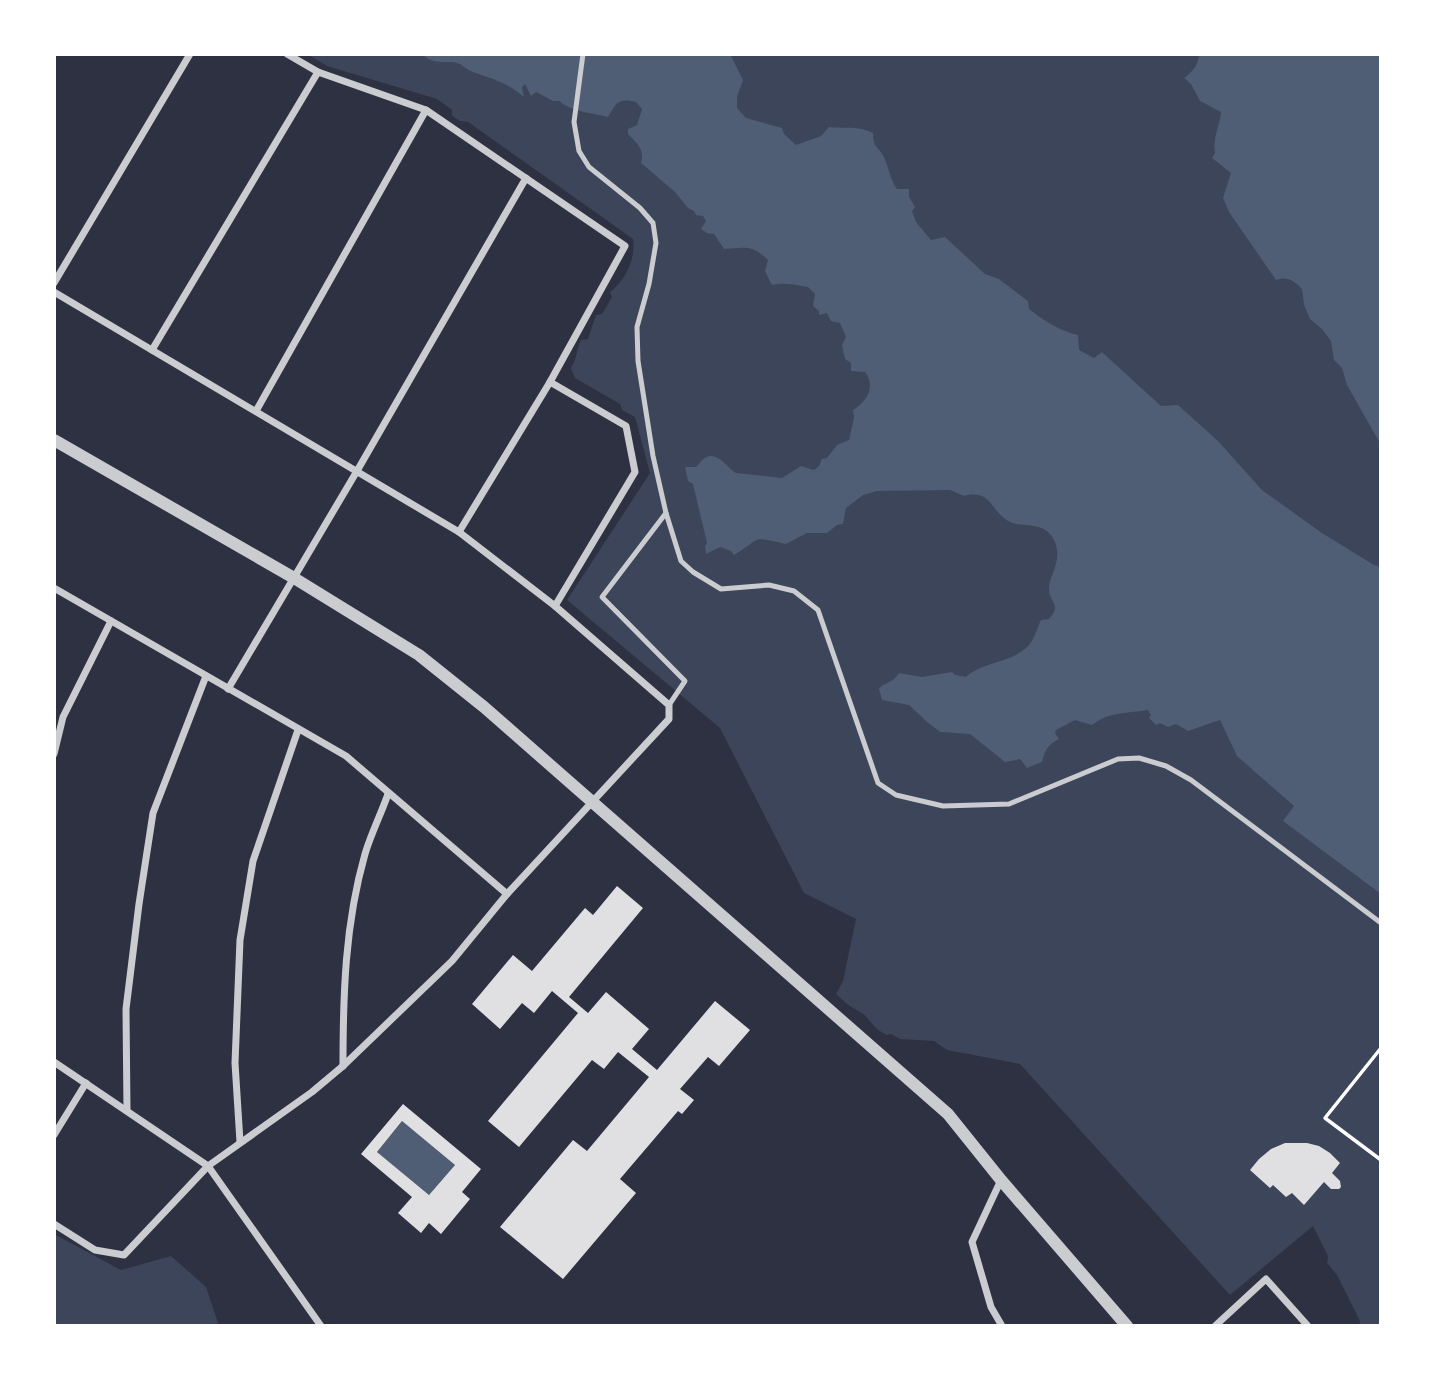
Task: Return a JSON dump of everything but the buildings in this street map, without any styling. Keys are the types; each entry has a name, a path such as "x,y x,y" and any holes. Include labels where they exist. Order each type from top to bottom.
{"street":[{"path":"54,283 190,54"},
{"path":"286,54 318,72 426,110 625,246 550,382 459,532"},
{"path":"152,350 318,72"},
{"path":"256,411 426,110"},
{"path":"228,689 526,178"},
{"path":"54,292 459,532 555,606 669,705 669,719 507,894 452,961 343,1066 312,1092 208,1166 124,1255 95,1250 54,1224"},
{"path":"550,382 626,426 635,472 555,606"},
{"path":"54,440 294,578 419,655 484,707 948,1114 1000,1180 1127,1326"},
{"path":"54,588 346,756 507,894"},
{"path":"54,754 63,717 111,621"},
{"path":"127,1110 126,1009 153,813 206,676"},
{"path":"240,1142 235,1063 240,940 253,861 298,730"},
{"path":"343,1066 343,992 350,915 366,851 388,794"},
{"path":"54,1062 208,1166 321,1326"},
{"path":"54,1135 86,1083"},
{"path":"1000,1180 972,1242 991,1307 1002,1326"},
{"path":"1214,1326 1266,1279 1308,1326"}],"lane":[{"path":"583,54 574,122 579,151 589,167 640,208 653,223 656,243 649,284 637,327 638,361 653,456 666,513 681,561 692,572 722,589 769,585 794,592 818,610 877,783 896,795 943,806 1009,804 1118,759 1139,758 1166,766 1191,780 1381,923"},
{"path":"666,513 602,597 685,681 669,705"}],"path":[{"path":"1381,1048 1325,1118 1381,1160"}],"shaded area":[{"path":"307,54 1381,54 1381,1326 1359,1326 1360,1321 1337,1275 1327,1263 1328,1256 1313,1226 1230,1295 1020,1064 947,1050 934,1041 900,1039 891,1034 887,1035 836,994 843,981 856,919 804,893 720,728 567,600 650,473 635,417 622,410 620,404 575,378 571,368 581,340 588,339 596,315 602,314 612,297 610,292 629,268 633,239 468,122 452,116 452,110 437,99 327,66"},
{"path":"423,54 730,54 743,80 737,97 737,108 746,118 782,128 784,134 796,145 821,136 829,127 857,128 873,133 875,145 884,157 897,189 909,189 909,197 915,207 912,211 916,222 931,240 945,237 985,274 999,279 1028,301 1029,309 1034,313 1058,328 1078,335 1079,350 1094,358 1102,352 1161,406 1178,405 1218,441 1262,490 1322,533 1381,567 1381,894 1283,821 1294,806 1237,756 1220,720 1188,731 1176,724 1168,727 1160,723 1156,725 1149,718 1151,715 1148,710 1112,715 1092,725 1075,720 1056,730 1059,739 1048,748 1042,762 1027,768 1020,759 1005,762 970,734 940,732 909,705 882,700 879,689 899,673 922,677 952,672 966,677 1015,655 1031,642 1041,620 1049,619 1055,610 1049,585 1057,549 1051,535 1039,527 1008,521 980,495 964,496 950,490 877,491 863,495 846,508 843,524 827,533 807,533 786,544 761,539 734,555 720,547 706,554 707,543 693,484 688,481 685,467 696,467 704,459 714,456 736,473 782,478 801,466 814,470 837,445 849,440 853,410 866,398 870,383 865,372 851,371 851,363 845,359 842,345 846,337 840,323 831,321 827,313 819,315 819,311 813,306 815,294 808,287 772,285 765,271 768,260 757,251 748,248 724,249 714,234 701,229 706,221 703,216 696,215 675,192 641,163 641,150 628,134 628,129 637,125 642,109 636,102 621,101 615,105 608,117 582,112 536,92 531,96 525,84 522,87 524,97 506,85 459,64 432,60"},
{"path":"1199,54 1381,54 1381,445 1347,385 1342,368 1334,360 1331,341 1310,319 1304,305 1302,289 1290,280 1276,280 1229,212 1223,198 1231,173 1212,158 1221,112 1200,101 1191,84 1184,78 1198,62"},
{"path":"402,1121 455,1165 429,1195 377,1152"},
{"path":"54,1234 121,1270 171,1256 206,1287 219,1326 54,1326"}]}
